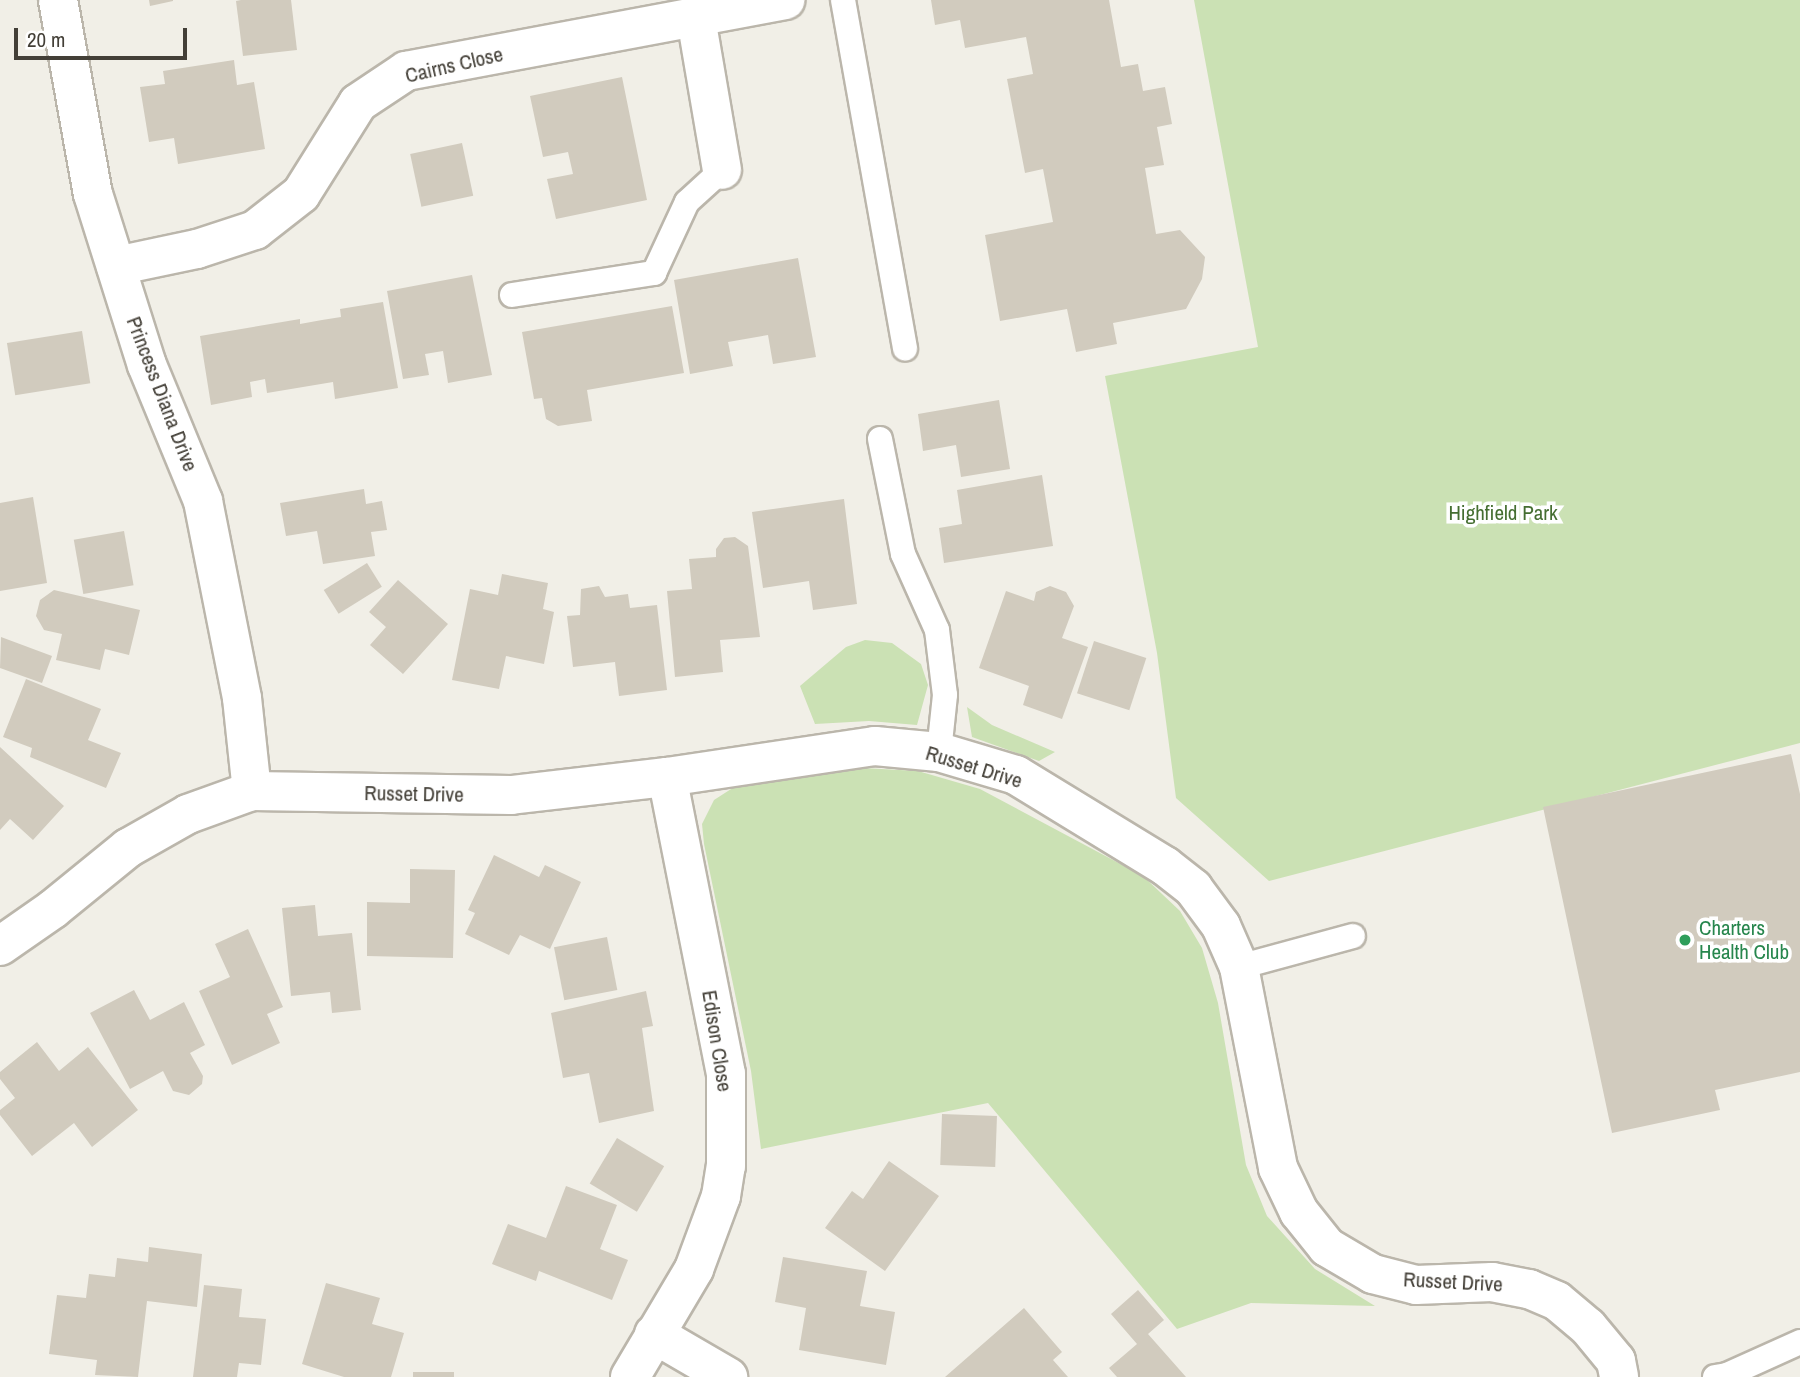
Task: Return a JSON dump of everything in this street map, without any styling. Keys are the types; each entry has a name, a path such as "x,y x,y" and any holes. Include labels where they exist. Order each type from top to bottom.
{"street":[{"name":"Princess Diana Drive","path":"58,0 93,194 147,365 203,501 242,698 252,791"},
{"name":"Cairns Close","path":"116,266 197,249 255,230 301,194 358,103 406,71 785,0"},
{"path":"696,18 722,170"},
{"name":"Russet Drive","path":"0,946 53,909 128,848 188,814 252,791 511,795 667,777 875,746 939,752 1016,775 1165,866 1193,888 1222,926 1239,967 1278,1168 1299,1212 1328,1247 1373,1274 1416,1285 1492,1282 1539,1293 1557,1301 1588,1327 1616,1362 1619,1377"},
{"name":"Edison Close","path":"630,1377 694,1269 721,1196 727,1127 726,1074 667,777"},
{"path":"654,1334 728,1377"}],"lane":[{"path":"843,0 905,349"},
{"path":"512,296 654,273 687,202 722,170"},
{"path":"880,439 903,554 937,631 945,695 939,752"},
{"path":"1239,967 1353,936"},
{"path":"1724,1376 1800,1342"}],"green space":[{"name":"Highfield Park","path":"1194,0 1800,0 1800,743 1269,881 1176,798 1157,653 1105,376 1258,347"},
{"path":"865,640 892,643 921,664 928,685 917,725 869,721 815,724 800,686 846,647"},
{"path":"967,707 992,725 1055,752 1039,761 972,737"},
{"path":"863,768 918,771 980,789 1143,876 1180,911 1202,948 1218,1003 1246,1165 1267,1216 1315,1269 1375,1306 1251,1303 1177,1329 988,1103 761,1149 751,1071 702,824 714,800 742,782"}],"building":[{"path":"149,0 173,0 173,1 150,6"},
{"path":"291,0 297,50 243,56 236,1"},
{"path":"931,0 1109,0 1121,67 1138,64 1143,91 1165,87 1172,124 1157,127 1164,165 1145,168 1156,234 1180,230 1205,257 1202,279 1186,309 1113,323 1117,344 1076,352 1067,309 1000,321 985,235 1053,222 1043,169 1025,173 1007,79 1033,74 1026,37 965,48 960,20 935,25"},
{"path":"234,60 237,85 254,82 265,149 178,164 174,138 149,142 140,87 165,84 163,71"},
{"path":"622,77 647,200 556,219 547,179 573,174 568,152 543,157 530,96"},
{"path":"462,143 473,196 421,207 410,154"},
{"path":"798,258 816,357 773,364 768,335 728,342 733,366 690,374 674,280"},
{"path":"472,275 492,375 448,383 443,351 425,354 429,375 403,379 387,291"},
{"path":"383,302 398,388 335,399 333,382 267,393 265,379 250,382 252,397 211,405 200,336 300,319 300,324 341,317 340,309"},
{"path":"672,306 684,373 587,390 592,421 558,426 546,419 542,398 534,399 522,332"},
{"path":"82,331 90,383 15,395 7,343"},
{"path":"999,400 1010,469 961,477 956,445 923,451 918,414"},
{"path":"1042,475 1053,546 944,563 939,528 962,524 957,490"},
{"path":"364,489 366,504 382,501 387,530 371,532 375,556 323,564 317,531 286,536 280,503"},
{"path":"33,497 47,583 0,591 0,503"},
{"path":"844,499 857,604 813,610 809,581 763,588 752,512"},
{"path":"124,531 134,585 83,594 74,540"},
{"path":"735,537 748,546 760,637 720,640 723,672 675,677 667,591 692,589 689,559 716,557 716,549 724,538"},
{"path":"367,563 382,587 339,614 324,590"},
{"path":"502,574 548,583 543,609 554,612 544,664 506,656 499,689 452,680 470,589 498,595"},
{"path":"398,580 448,624 403,674 370,645 386,627 369,612"},
{"path":"599,586 605,597 628,594 630,608 657,605 667,690 619,696 615,662 573,667 567,616 580,615 581,589"},
{"path":"1050,586 1066,592 1074,606 1062,638 1088,647 1062,719 1023,705 1029,686 979,668 1006,591 1034,601 1036,592"},
{"path":"54,590 140,610 129,655 105,649 100,670 56,660 62,634 44,630 36,616 40,600"},
{"path":"1,637 52,656 42,683 0,668"},
{"path":"1094,641 1146,658 1129,710 1077,693"},
{"path":"26,679 101,709 88,740 121,753 106,788 30,757 32,748 3,737"},
{"path":"0,747 64,806 33,840 10,819 0,830"},
{"name":"Charters Health Club","path":"1791,754 1800,794 1800,1072 1715,1090 1720,1110 1612,1133 1543,807"},
{"path":"494,855 539,877 545,865 581,882 550,949 520,935 509,955 465,934 475,913 468,910"},
{"path":"410,869 455,870 453,958 367,956 367,902 410,903"},
{"path":"315,905 318,936 352,933 361,1010 332,1013 330,992 291,996 282,908"},
{"path":"248,929 283,1007 267,1014 280,1043 232,1065 199,991 230,977 215,944"},
{"path":"607,937 617,990 564,1000 554,947"},
{"path":"134,990 150,1020 184,1002 205,1045 190,1053 203,1076 202,1084 189,1095 173,1091 163,1071 130,1089 90,1013"},
{"path":"646,991 653,1026 642,1028 654,1111 599,1123 589,1073 563,1078 551,1013"},
{"path":"37,1042 59,1071 88,1047 138,1110 92,1147 74,1123 32,1156 0,1115 0,1110 15,1098 0,1079 0,1072"},
{"path":"942,1114 997,1116 995,1167 940,1165"},
{"path":"617,1138 664,1166 637,1212 590,1183"},
{"path":"889,1161 939,1196 885,1271 825,1228 852,1191 863,1199"},
{"path":"566,1186 617,1205 600,1249 628,1260 612,1300 539,1271 536,1281 492,1264 508,1224 546,1238"},
{"path":"149,1247 202,1254 197,1307 147,1301 138,1377 95,1375 97,1360 49,1354 57,1295 86,1298 89,1274 115,1277 117,1258 148,1262"},
{"path":"783,1257 867,1271 860,1306 895,1312 886,1365 799,1350 806,1308 775,1302"},
{"path":"326,1283 380,1298 372,1324 404,1333 391,1377 344,1377 302,1364"},
{"path":"204,1285 242,1289 239,1317 266,1319 261,1365 239,1363 237,1377 193,1377"},
{"path":"1138,1290 1164,1320 1148,1334 1186,1377 1117,1377 1109,1368 1137,1344 1111,1314"},
{"path":"1024,1308 1062,1352 1053,1360 1068,1377 945,1377"},
{"path":"413,1372 454,1372 454,1377 413,1377"}],"place":[{"name":"Charters Health Club","path":"1685,940"}]}
